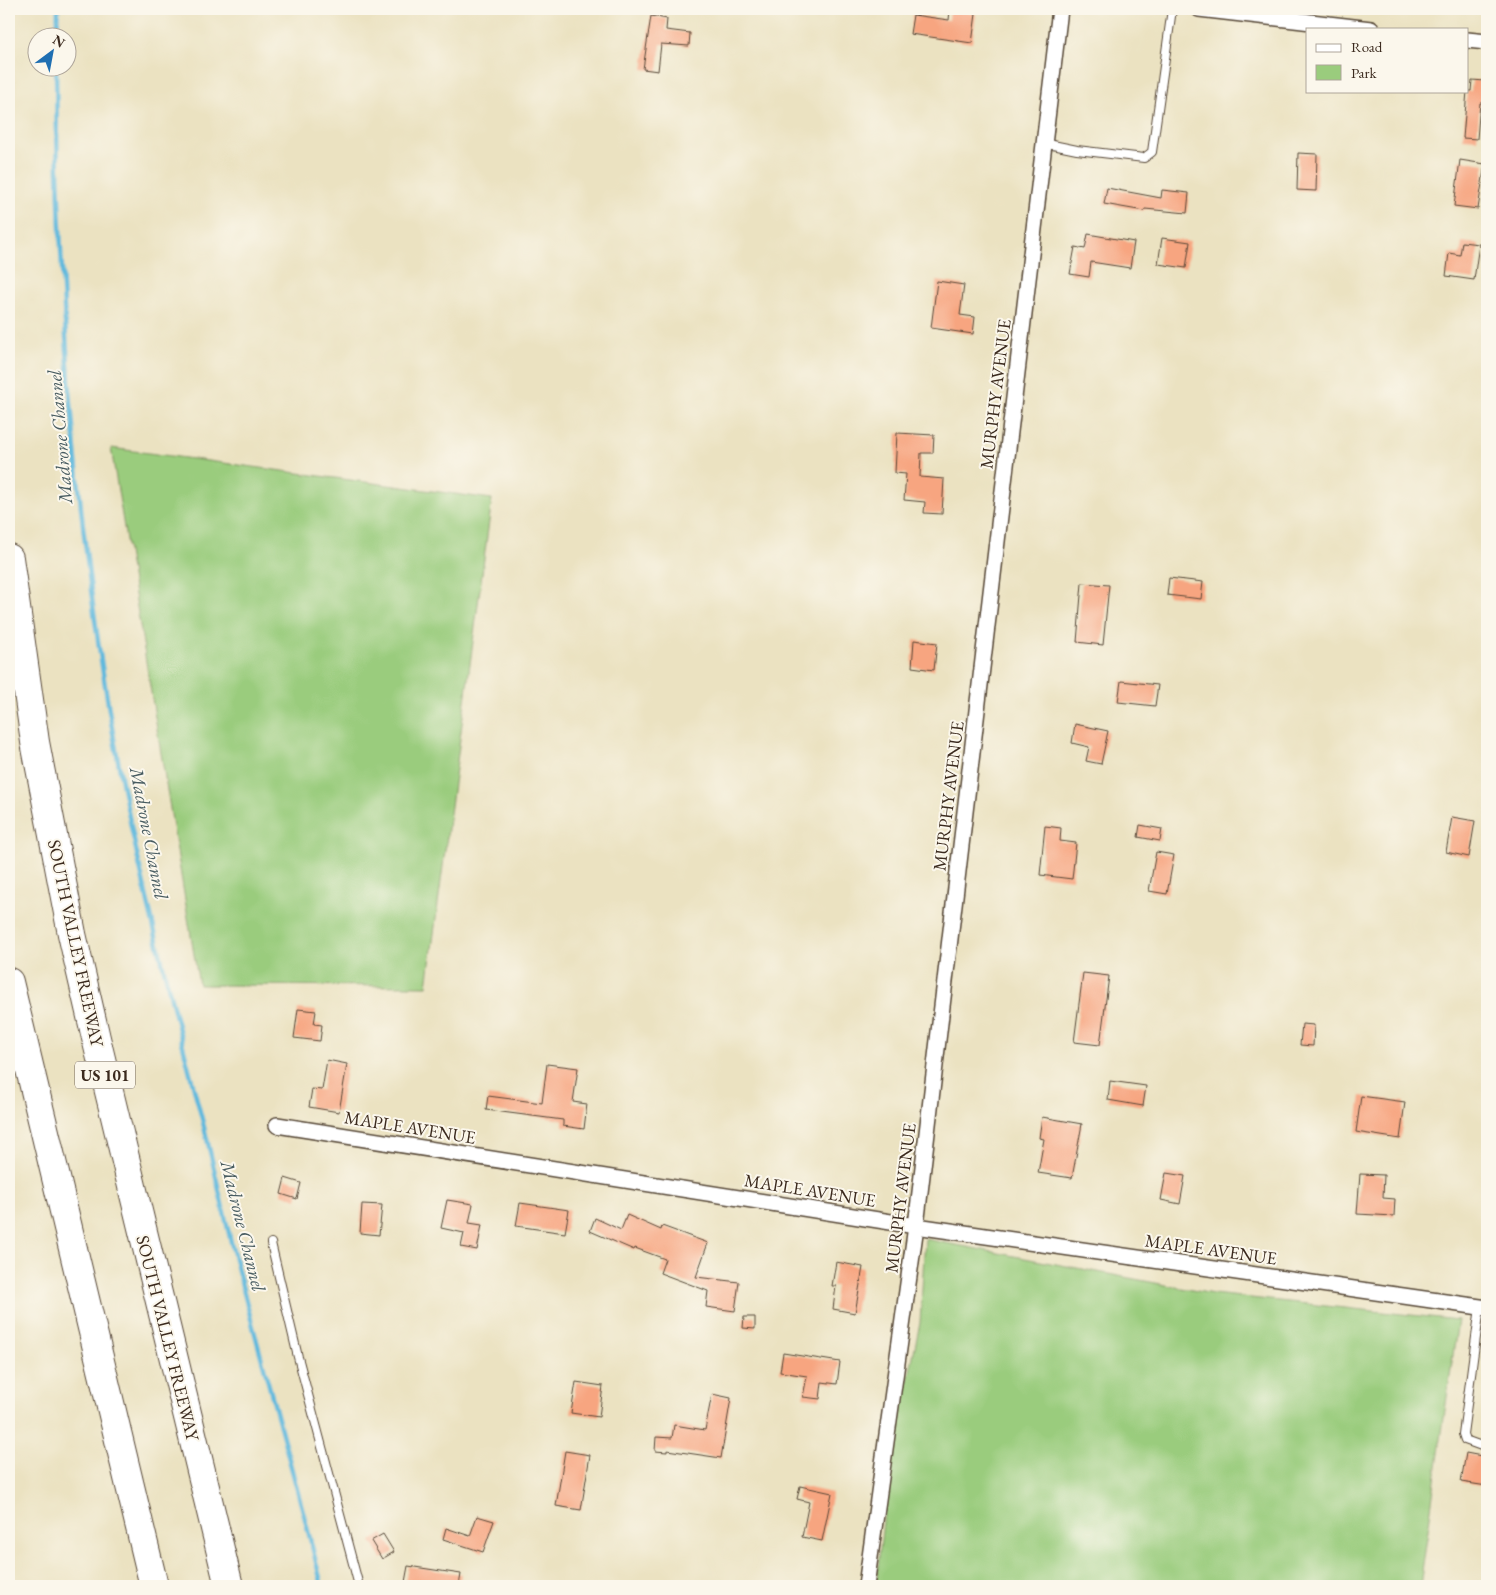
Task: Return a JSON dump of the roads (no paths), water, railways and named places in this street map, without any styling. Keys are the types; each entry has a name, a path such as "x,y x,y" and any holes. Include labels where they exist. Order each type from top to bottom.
{"highway":[{"name":"SOUTH VALLEY FREEWAY","path":"9,558 35,742 72,934 229,1586"},
{"path":"9,982 154,1586"}],"street":[{"name":"MURPHY AVENUE","path":"866,1586 916,1226 1060,9"},
{"path":"1199,9 1362,28"},
{"path":"1468,40 1487,42"},
{"name":"MAPLE AVENUE","path":"277,1126 916,1226 1484,1307"}],"lane":[{"path":"1043,143 1077,150 1144,158 1152,152 1172,9"},
{"path":"271,1243 298,1357 359,1586"},
{"path":"1484,1307 1463,1434 1465,1440 1487,1448"}],"waterway":[{"name":"Madrone Channel","path":"57,28 58,9"},
{"name":"Madrone Channel","path":"56,78 61,248 73,429 93,608 107,698 123,787 160,954 238,1272 322,1586"}]}
